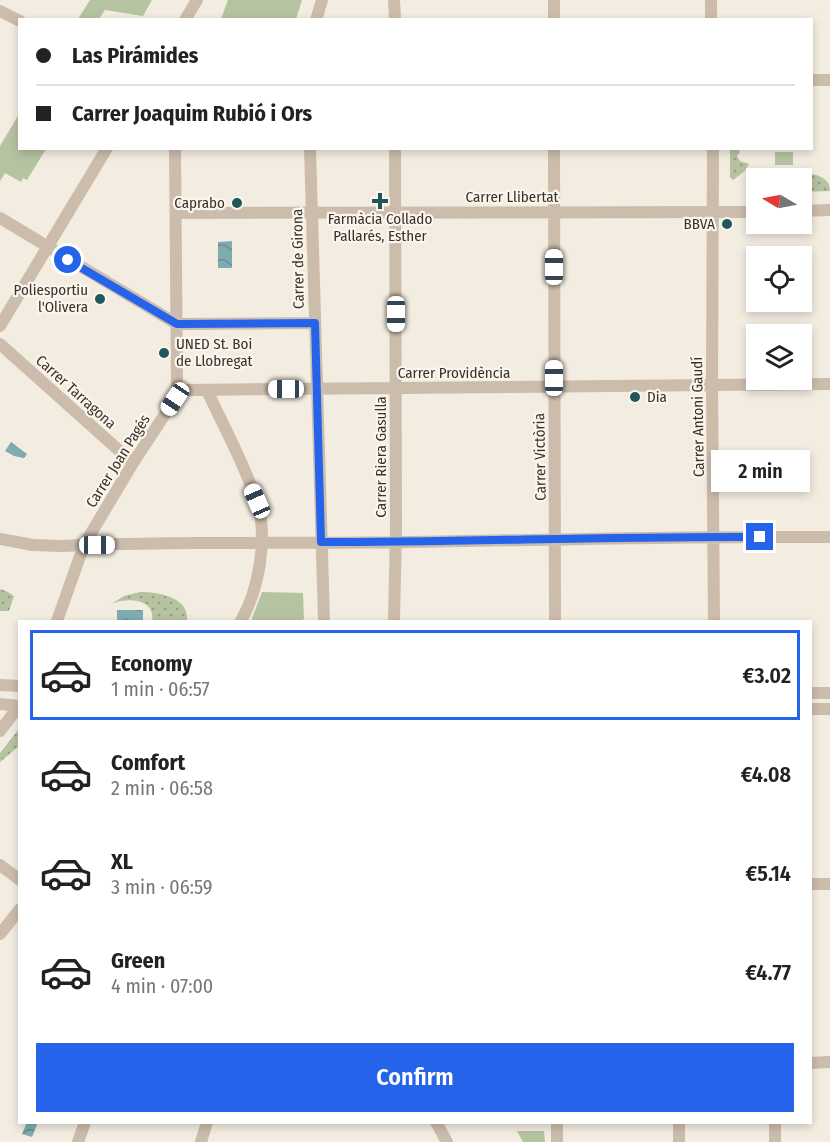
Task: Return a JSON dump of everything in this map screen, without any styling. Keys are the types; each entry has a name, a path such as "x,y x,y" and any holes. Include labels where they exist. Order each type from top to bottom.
{"street":[{"path":"186,18 197,0"},
{"path":"317,18 322,0"},
{"path":"394,0 394,18"},
{"path":"554,0 554,18"},
{"path":"711,0 711,18"},
{"path":"0,11 18,20"},
{"path":"813,80 830,80"},
{"path":"0,326 106,150"},
{"path":"175,150 177,387 183,391"},
{"name":"Carrer de Girona","path":"310,150 324,620"},
{"name":"Carrer Riera Gasulla","path":"394,620 396,542 395,150"},
{"name":"Carrer Victòria","path":"554,150 555,620"},
{"name":"Carrer Antoni Gaudí","path":"713,150 714,620"},
{"path":"812,211 830,210"},
{"name":"Carrer Llibertat","path":"176,213 746,212"},
{"path":"0,218 177,324 315,323"},
{"name":"Carrer Tarragona","path":"0,344 133,463"},
{"name":"Carrer Providència","path":"183,391 830,384"},
{"path":"207,390 257,501 261,543 255,587 241,620"},
{"name":"Carrer Joan Pagés","path":"57,620 84,545 133,463 183,391"},
{"path":"0,539 33,545 84,545 555,538 830,537"},
{"path":"0,685 18,686"},
{"path":"812,693 830,693"},
{"path":"0,704 18,706"},
{"path":"0,731 18,707"},
{"path":"812,709 830,709"},
{"path":"0,865 18,878"},
{"path":"812,884 830,884"},
{"path":"0,934 18,912"},
{"path":"812,1063 830,1062"},
{"path":"78,1142 84,1124"},
{"path":"201,1142 206,1124"},
{"path":"437,1124 447,1142"},
{"path":"556,1124 557,1142"},
{"path":"679,1124 679,1142"},
{"path":"775,1124 775,1142"}],"green space":[{"path":"90,0 152,0 143,16 105,10 100,18 79,18"},
{"path":"228,0 302,0 296,18 221,18"},
{"path":"18,116 18,150 45,150 27,180 23,178 21,182 5,173 0,181 0,146"},
{"path":"730,150 739,150 740,152 737,156 740,161 749,164 745,171 733,180 730,177"},
{"path":"775,152 793,152 793,165 775,165"},
{"path":"812,175 826,180 830,191 812,192"},
{"path":"0,589 14,596 9,611 0,611"},
{"path":"140,592 164,595 178,601 183,606 187,613 187,620 152,620 149,608 139,601 124,600 111,604 124,596"},
{"path":"262,592 303,593 304,619 251,620"},
{"path":"18,730 18,747 0,762 0,753"},
{"path":"517,1131 544,1131 545,1142 523,1142"}],"water":[{"path":"232,241 232,268 218,268 218,242"},
{"path":"11,442 27,454 24,458 5,451"},
{"path":"117,610 143,610 143,620 117,620"},
{"path":"26,1124 37,1124 32,1137 22,1134"}],"place":[{"name":"Farmàcia Collado Pallarés, Esther","path":"380,201"},
{"name":"Caprabo","path":"237,203"},
{"name":"BBVA","path":"727,224"},
{"name":"Poliesportiu l'Olivera","path":"100,299"},
{"name":"UNED St. Boi de Llobregat","path":"164,353"},
{"name":"Dia","path":"635,397"}],"route":[{"path":"68,260 177,324 315,323 321,542 760,537"}]}
